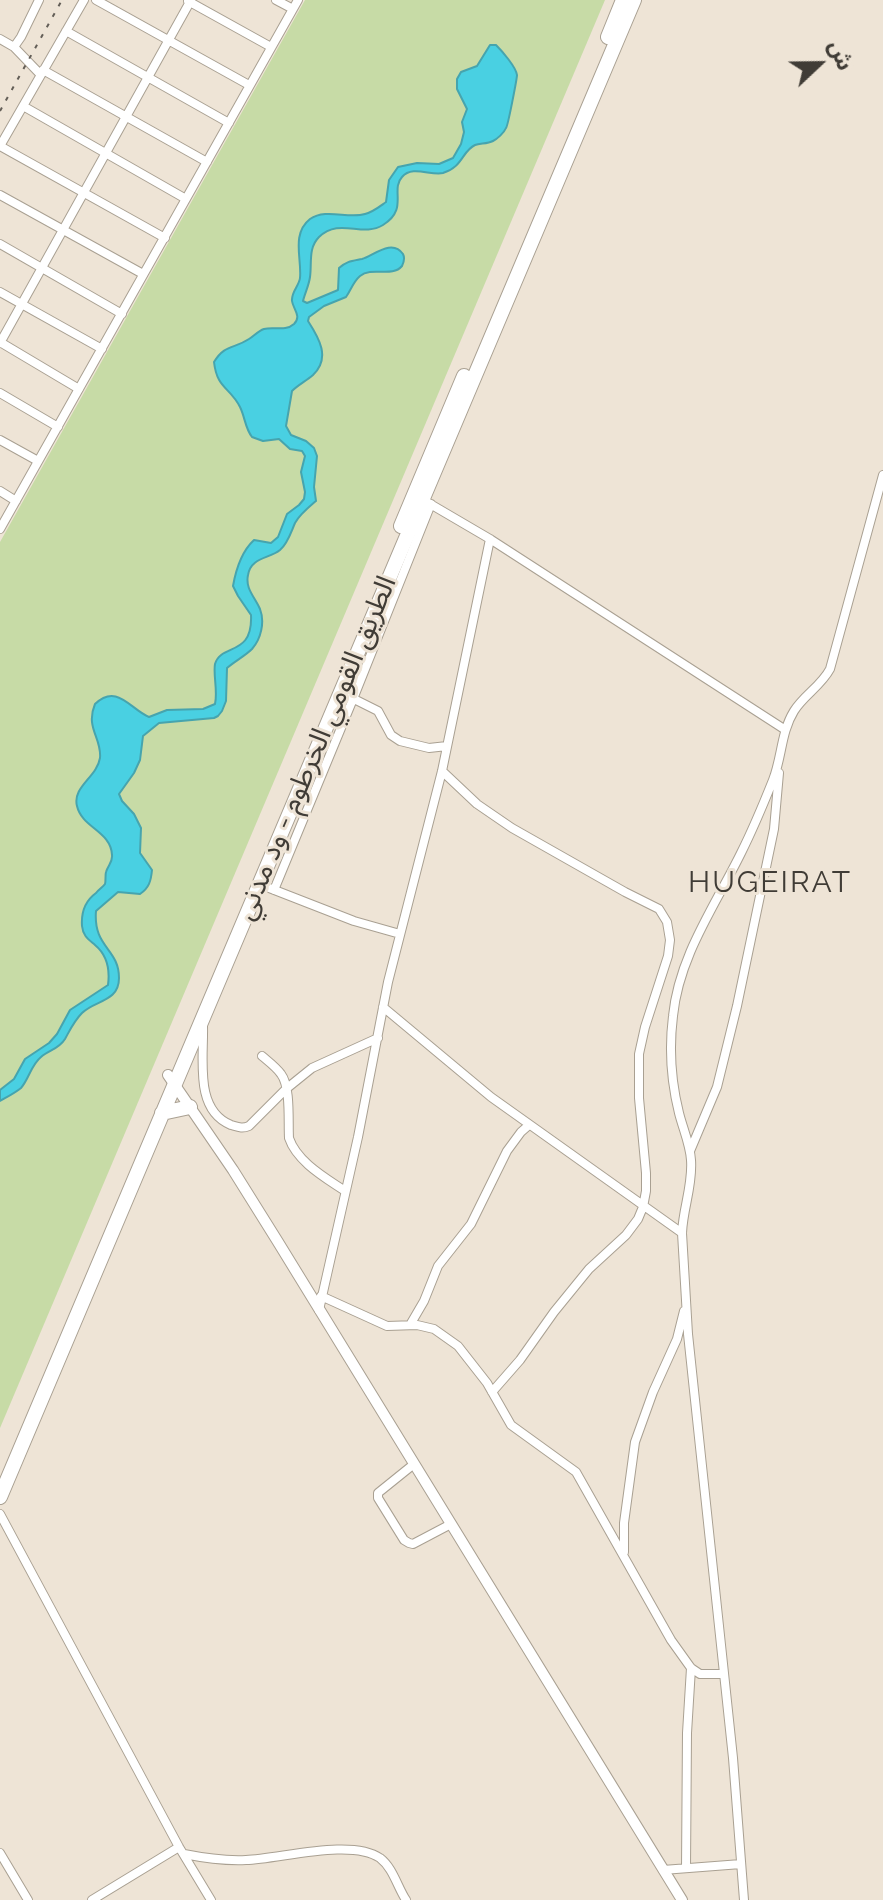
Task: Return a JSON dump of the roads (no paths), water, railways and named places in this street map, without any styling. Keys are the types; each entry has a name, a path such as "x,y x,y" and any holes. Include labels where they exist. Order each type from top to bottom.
{"highway":[{"name":"الطريق القومي الخرطوم - ود مدني","path":"0,1497 162,1113 172,1079 347,695 623,0"},
{"name":"الطريق القومي الخرطوم - ود مدني","path":"0,1472 423,499 634,0"},
{"path":"162,1113 190,1107"}],"street":[{"path":"14,47 39,0"},
{"path":"84,0 0,146 165,238"},
{"path":"96,0 249,85"},
{"path":"276,0 293,9"},
{"path":"0,529 298,0"},
{"path":"79,389 0,342 189,1 271,47"},
{"path":"66,31 229,123"},
{"path":"0,39 42,72 207,162"},
{"path":"23,106 186,199"},
{"path":"0,195 143,274"},
{"path":"0,244 122,314"},
{"path":"0,292 102,349"},
{"path":"0,393 58,427"},
{"path":"0,440 38,461"},
{"path":"690,1151 717,1087 734,1019 774,829 784,729 794,711 830,669 883,475"},
{"path":"0,491 16,501"},
{"path":"423,499 784,729"},
{"path":"319,1310 383,1007 442,771 490,539"},
{"path":"274,890 347,695 378,711 391,735 400,741 421,747 447,746"},
{"path":"744,1900 733,1758 686,1302 682,1233 691,1172 690,1151 673,1089 671,1041 680,982 692,948 741,853 781,757"},
{"path":"442,771 491,815 546,849 653,905 664,915 670,940 639,1054 639,1098 646,1173 643,1207 626,1235 589,1269 492,1392"},
{"path":"259,884 354,921 400,934"},
{"path":"383,1007 491,1097 682,1233"},
{"path":"202,1018 204,1089 210,1108 224,1122 246,1128 286,1089 318,1064 378,1038"},
{"path":"262,1056 284,1078 291,1146 311,1166 345,1191"},
{"path":"172,1079 240,1182 682,1900"},
{"path":"410,1325 438,1266 471,1224 507,1151 529,1125"},
{"path":"321,1296 387,1326 410,1325 434,1329 466,1354 511,1425 576,1472 656,1616 691,1668 700,1674 724,1674"},
{"path":"624,1556 624,1523 635,1442 644,1413 677,1339 686,1302"},
{"path":"414,1464 378,1493 378,1498 404,1540 409,1543 413,1544 451,1524"},
{"path":"0,1514 211,1900"},
{"path":"686,1868 691,1668"},
{"path":"92,1900 182,1850 219,1859 249,1860 323,1850 362,1851 377,1856 388,1866 406,1900"},
{"path":"0,1853 28,1900"},
{"path":"663,1870 741,1864"}],"water":[{"path":"490,45 496,45 502,51 517,75 507,125 502,134 493,141 471,148 450,170 438,174 416,171 402,177 395,213 383,225 367,230 343,228 327,231 313,246 303,301 307,303 338,290 339,268 347,263 388,248 399,249 404,260 402,266 393,271 370,272 360,276 346,297 324,306 309,317 321,348 321,362 313,375 292,391 286,426 291,435 314,448 317,456 316,501 297,520 283,547 250,569 248,585 260,609 261,630 252,649 227,668 226,701 222,711 214,718 159,723 143,736 140,760 119,794 141,828 140,853 152,870 149,884 140,894 118,892 96,911 98,933 118,968 115,992 82,1013 63,1042 38,1060 21,1088 0,1101 0,1090 14,1079 25,1059 57,1034 70,1010 108,985 105,958 83,932 82,916 89,900 105,884 112,857 107,840 84,820 76,799 100,758 92,720 95,704 103,698 117,697 149,717 167,710 203,709 215,704 215,664 223,653 242,643 250,628 251,615 233,586 240,561 254,540 271,543 278,537 287,514 304,499 301,472 305,456 302,451 290,449 279,439 263,441 252,437 236,400 218,378 214,362 226,349 262,330 287,328 294,324 297,315 292,298 300,278 299,239 310,219 323,214 358,215 371,212 386,202 389,180 398,167 417,163 439,164 453,158 461,144 464,132 462,122 467,109 457,89 457,79 461,72 477,66"}],"railway":[{"path":"0,111 62,0"}],"district":[{"name":"HUGEIRAT","path":"770,883"}]}
